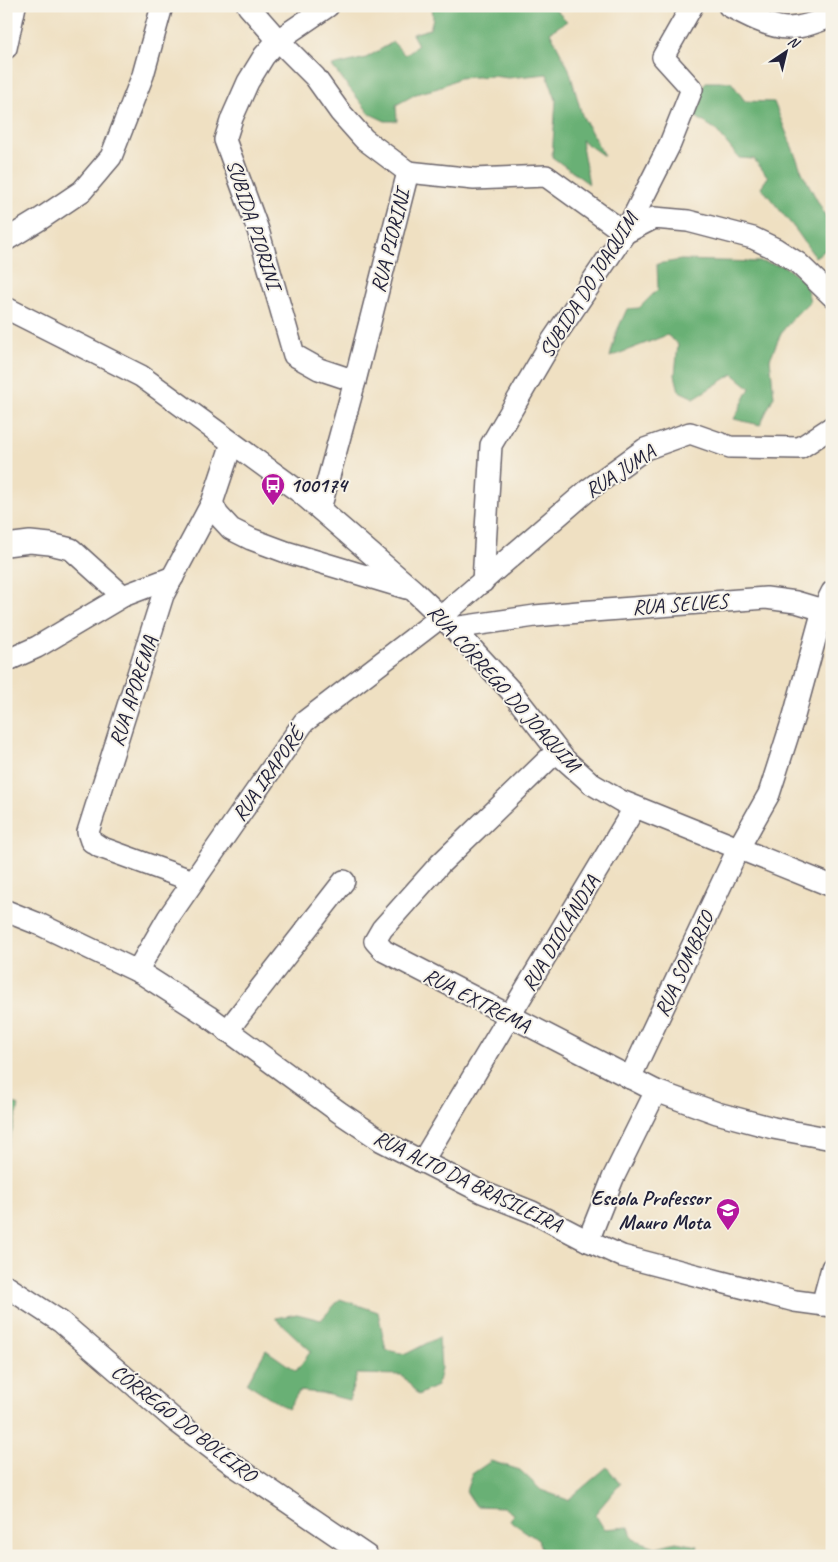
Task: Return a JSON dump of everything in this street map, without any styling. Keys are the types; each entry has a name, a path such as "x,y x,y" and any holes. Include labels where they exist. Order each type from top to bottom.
{"street":[{"path":"6,48 15,6"},
{"path":"6,240 82,191 111,156 143,76 162,6"},
{"path":"248,6 278,40 315,77 340,112 364,139 408,172"},
{"name":"SUBIDA PIORINI","path":"328,6 278,40 264,56 248,82 232,118 226,140 258,230 294,355 319,369 355,381"},
{"name":"SUBIDA DO JOAQUIM","path":"483,582 491,445 552,340 625,233 670,144 692,89 663,57 692,6"},
{"path":"728,6 755,19 786,28 816,24 832,16"},
{"name":"RUA PIORINI","path":"320,509 355,381 408,172 474,179 546,176 625,233"},
{"path":"625,233 654,218 688,221 753,238 776,248 798,263 832,296"},
{"name":"RUA CÓRREGO DO JOAQUIM","path":"6,308 141,376 301,493 447,622 511,691 564,759 592,784 635,807 832,886"},
{"name":"RUA JUMA","path":"447,622 483,582 588,490 645,449 690,433 730,448 800,448 832,427"},
{"name":"RUA APOREMA","path":"192,881 100,847 91,841 88,832 163,595 212,503 232,443"},
{"path":"212,503 218,515 231,529 250,539 286,552 414,591"},
{"path":"6,545 30,542 71,549 123,596"},
{"path":"6,661 36,647 123,596 173,577"},
{"name":"RUA SELVES","path":"447,622 766,598 796,602 827,601"},
{"name":"RUA SOMBRIO","path":"630,1078 738,849 770,794 827,601"},
{"name":"RUA IRAPORÉ","path":"137,971 192,881 304,722 447,622"},
{"name":"RUA EXTREMA","path":"557,751 440,864 382,929 375,941 384,951 656,1091 717,1113 773,1128 832,1139"},
{"name":"RUA DIOLÂNDIA","path":"422,1162 635,807"},
{"path":"227,1031 344,881"},
{"name":"RUA ALTO DA BRASILEIRA","path":"6,911 41,925 137,971 172,992 382,1141 482,1192 532,1212 622,1256 795,1301 827,1306"},
{"path":"588,1241 613,1178 656,1091"},
{"path":"827,1306 832,1268"},
{"name":"CÓRREGO DO BOLEIRO","path":"6,1286 61,1322 177,1422 232,1464 367,1556"}],"green space":[{"path":"432,6 552,6 567,21 550,32 569,69 582,115 604,156 581,140 589,184 552,157 556,100 547,74 508,78 493,76 459,78 438,88 416,94 396,105 397,121 385,121 370,114 332,66 366,58 393,42 405,55 418,45 412,34 430,29 433,18"},
{"path":"706,82 731,82 745,101 774,102 802,172 832,228 832,246 815,257 761,187 768,177 754,159 739,158 715,129 688,112"},
{"path":"681,260 762,262 784,266 805,282 810,301 781,333 770,359 774,396 760,425 734,419 750,388 733,374 694,398 679,391 675,375 678,344 667,335 610,357 616,333 627,309 639,308 658,289 657,264"},
{"path":"6,1099 19,1106 6,1152"},
{"path":"340,1299 378,1312 386,1350 406,1354 439,1337 441,1368 437,1386 418,1395 402,1375 357,1374 349,1400 321,1393 299,1391 288,1409 247,1383 266,1350 296,1371 311,1351 275,1318 297,1314 321,1320"},
{"path":"491,1461 520,1470 541,1490 568,1500 607,1467 620,1484 595,1514 604,1529 629,1527 633,1539 656,1547 676,1542 698,1546 695,1556 619,1556 611,1553 611,1556 545,1556 538,1540 510,1521 513,1514 503,1507 476,1506 466,1491 472,1474"}],"place":[{"name":"100174","path":"273,506"},
{"name":"Escola Professor Mauro Mota","path":"728,1231"}]}
